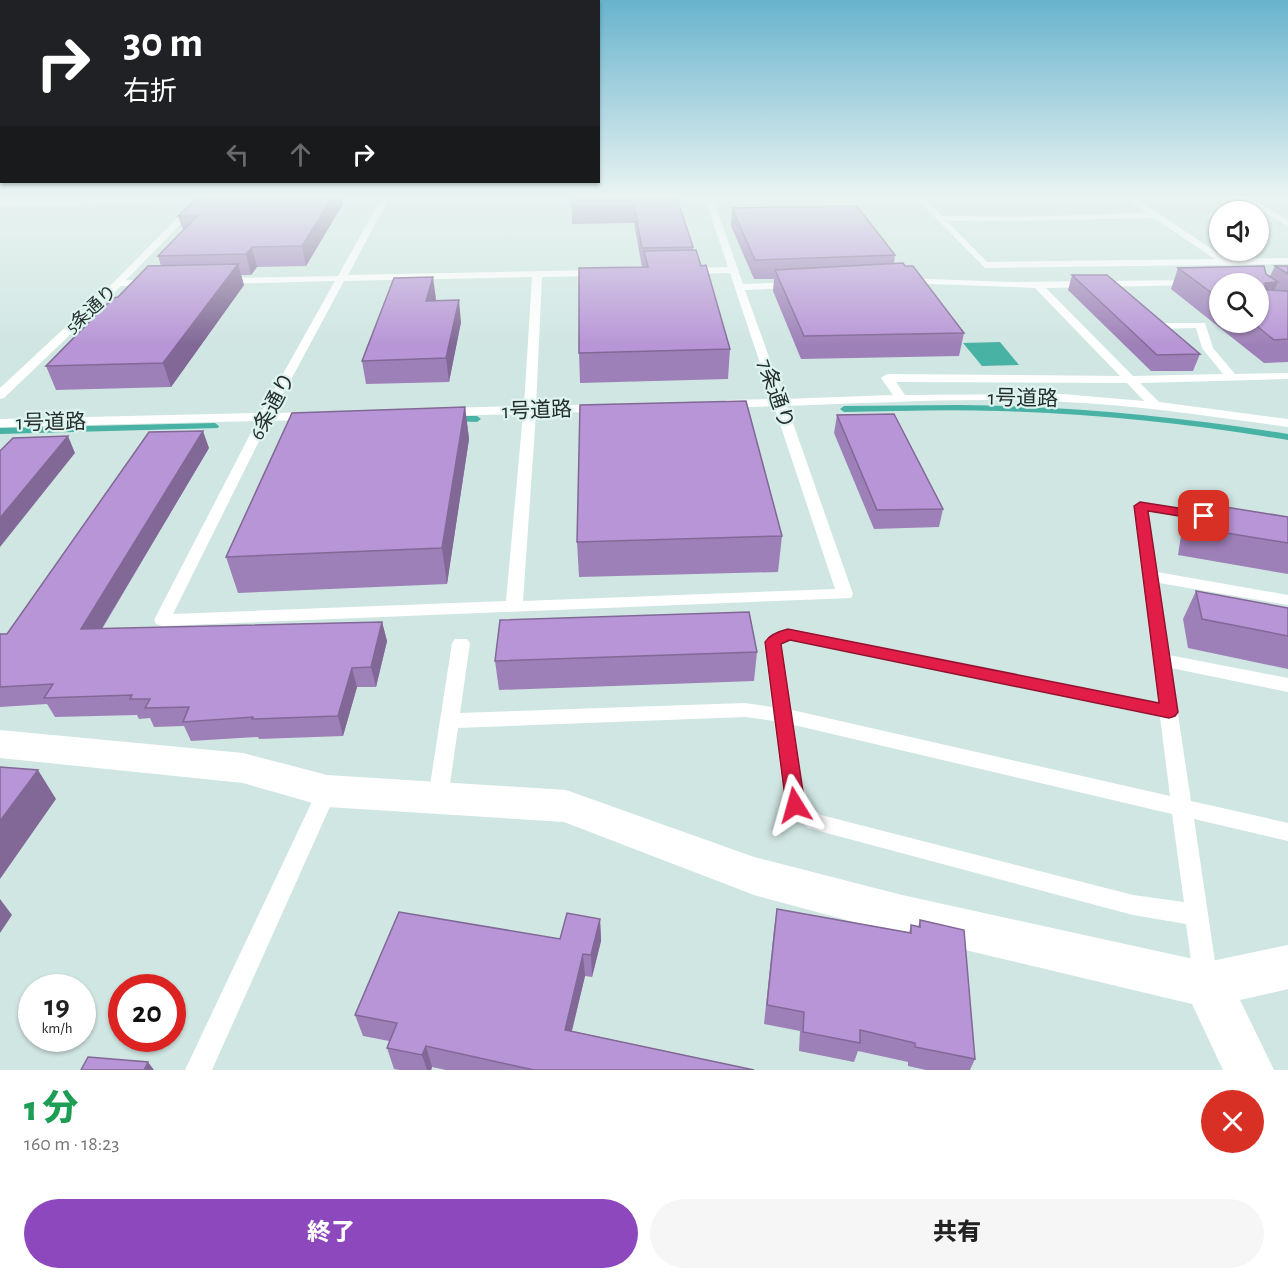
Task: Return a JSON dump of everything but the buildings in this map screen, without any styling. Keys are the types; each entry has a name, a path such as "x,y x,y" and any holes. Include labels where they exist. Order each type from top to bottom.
{"street":[{"path":"0,744 243,768 327,791 566,806 754,876 902,915 1207,985 1288,967"},
{"path":"1207,985 1249,1070"}],"lane":[{"name":"5条通り","path":"0,395 156,245"},
{"name":"6条通り","path":"359,245 265,417 162,620 514,607"},
{"name":"7条通り","path":"514,607 845,594 725,245"},
{"path":"965,245 985,266 1288,261"},
{"path":"1200,245 1225,262"},
{"path":"676,272 734,270"},
{"path":"212,281 607,273"},
{"path":"514,607 530,410 537,274"},
{"path":"891,280 1037,285 1202,282"},
{"path":"118,283 165,282"},
{"path":"739,287 799,285"},
{"path":"1037,285 1156,406"},
{"path":"1157,326 1201,325 1203,340 1211,354 1232,377"},
{"path":"902,399 886,378 1130,380 1288,376"},
{"name":"1号道路","path":"708,405 969,397 1065,398 1156,406 1288,423"},
{"name":"1号道路","path":"437,413 613,408"},
{"name":"1号道路","path":"0,423 322,416"},
{"path":"1207,985 1140,506 1231,520"},
{"path":"1150,576 1288,600"},
{"path":"1169,712 788,634 772,642 795,805 815,822 1133,905 1197,915"},
{"path":"438,798 461,643"},
{"path":"1161,660 1288,685"},
{"path":"451,722 745,710 783,715 1288,832"},
{"path":"198,1070 327,791"}],"shaded area":[{"path":"1000,342 1019,365 982,366 963,343"}],"waterway":[{"path":"844,409 980,407 1071,412 1180,422 1288,437"},
{"path":"454,419 477,419"},
{"path":"0,431 215,426"}],"route":[{"path":"795,805 772,642 788,634 1169,712 1140,506 1204,516"}]}
